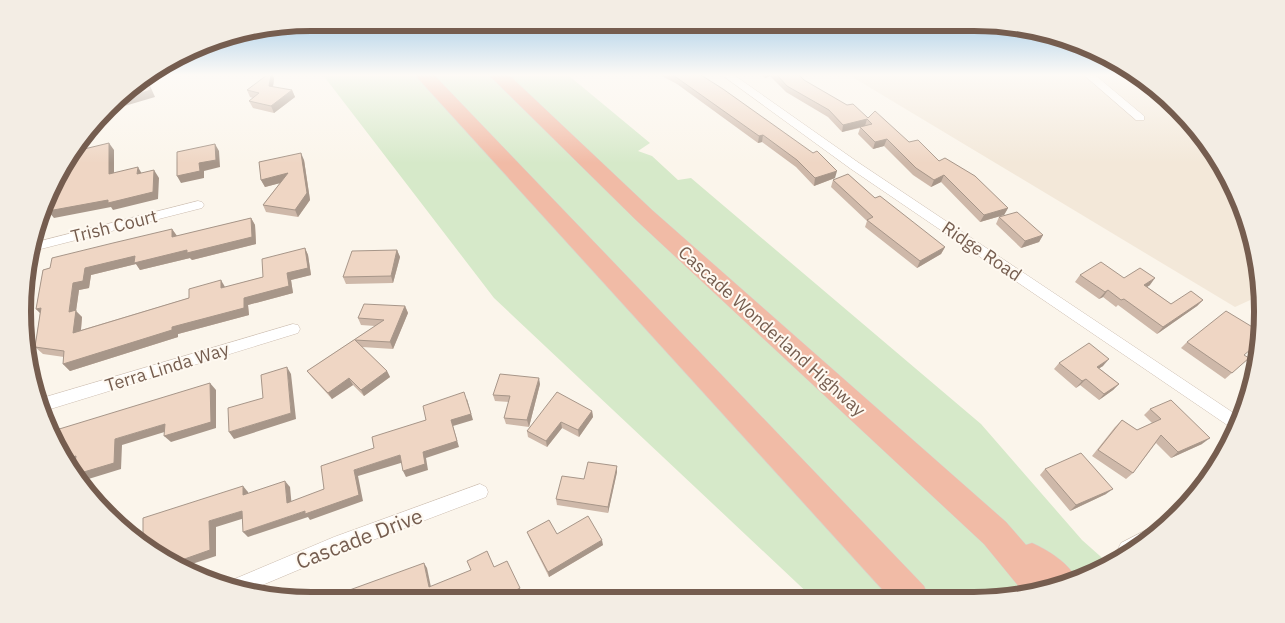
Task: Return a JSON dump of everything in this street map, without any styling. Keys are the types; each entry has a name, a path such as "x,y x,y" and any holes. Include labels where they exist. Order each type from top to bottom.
{"highway":[{"path":"451,104 906,592"},
{"name":"Cascade Wonderland Highway","path":"528,104 644,215 995,533 1038,584"},
{"path":"995,533 1040,564 1057,579"}],"street":[{"name":"Ridge Road","path":"768,104 855,166 1232,420"},
{"path":"1123,104 1140,118"},
{"name":"Trish Court","path":"39,246 198,205"},
{"name":"Terra Linda Way","path":"47,404 293,329"},
{"name":"Cascade Drive","path":"245,583 334,546 480,492"}],"shaded area":[{"path":"897,104 1162,104 1172,113 1207,156 1225,188 1239,221 1248,257 1253,299 1235,307"}],"green space":[{"path":"345,104 603,104 650,143 638,151 652,156 678,180 691,178 981,424 1082,540 1104,559 1064,577 1028,586 992,591 807,592 494,298"}],"building":[{"path":"714,104 744,104 813,153 817,151 837,171 815,178 797,160 763,135 759,136"},
{"path":"819,104 853,104 868,118 875,111 909,142 918,140 939,161 945,158 975,176 1008,208 984,215 944,175 934,180 916,168 887,139 875,142 860,127 872,124 867,119 843,125 829,110"},
{"path":"109,143 109,174 138,167 137,174 154,170 153,192 108,203 108,200 50,211 69,171 77,158 80,157 83,149"},
{"path":"215,144 216,160 199,163 200,171 177,176 177,152"},
{"path":"301,153 307,193 295,210 263,205 288,173 261,180 259,162"},
{"path":"848,174 875,198 880,196 945,247 920,261 867,220 873,217 833,180"},
{"path":"1017,212 1043,235 1025,241 999,217"},
{"path":"251,218 252,237 187,253 187,250 134,263 135,256 85,268 83,281 73,283 69,312 76,310 73,333 189,298 189,289 221,280 221,288 263,277 262,259 305,248 308,268 287,273 289,286 244,298 244,308 172,327 172,330 63,364 64,351 35,347 41,308 36,309 43,270 50,268 52,258 172,229 172,237"},
{"path":"397,250 391,276 343,277 352,251"},
{"path":"1101,262 1124,278 1140,268 1155,278 1144,285 1171,304 1191,291 1203,300 1163,327 1124,299 1121,300 1108,290 1105,292 1080,275"},
{"path":"364,304 405,306 390,342 355,340 387,371 361,390 349,378 328,393 307,371 384,320 358,318"},
{"path":"1226,311 1253,327 1251,349 1244,355 1249,358 1232,373 1187,342"},
{"path":"1089,343 1109,359 1097,367 1119,384 1104,394 1086,379 1082,381 1059,363"},
{"path":"287,367 291,413 229,432 228,408 263,398 261,375"},
{"path":"500,374 539,378 527,420 504,418 510,396 493,395"},
{"path":"210,383 211,422 164,436 165,424 115,439 114,463 82,473 75,462 76,456 72,457 58,430"},
{"path":"464,392 471,414 451,420 457,441 423,452 425,464 403,471 400,455 354,470 359,495 305,514 305,511 243,532 242,511 209,521 210,550 182,560 142,534 143,518 243,486 243,495 285,481 287,503 324,489 321,466 374,448 372,437 426,420 423,406"},
{"path":"557,392 592,411 578,430 561,422 546,441 527,431"},
{"path":"1171,400 1210,438 1178,452 1161,435 1133,473 1098,450 1122,420 1137,430 1161,419 1150,409"},
{"path":"1081,453 1113,489 1076,505 1045,469"},
{"path":"588,462 617,466 608,507 556,499 562,476 584,479"},
{"path":"588,516 602,540 548,572 527,532 549,520 557,534"},
{"path":"487,551 494,567 507,561 520,588 513,592 344,592 424,563 429,587 471,570 467,561"}]}
